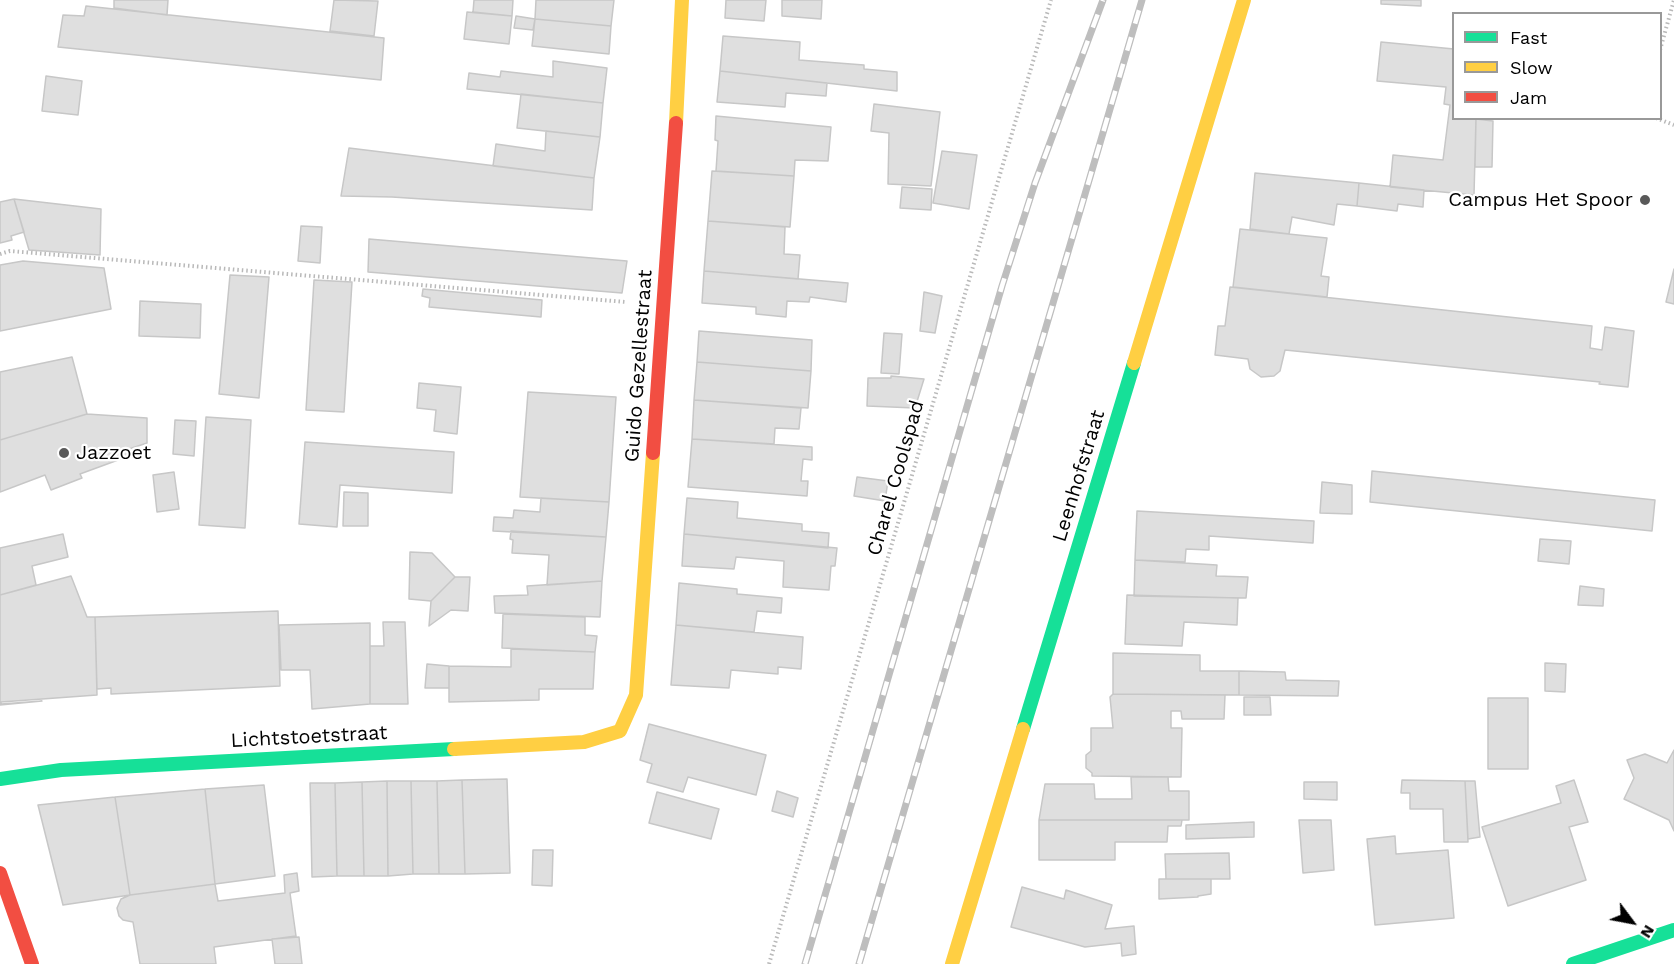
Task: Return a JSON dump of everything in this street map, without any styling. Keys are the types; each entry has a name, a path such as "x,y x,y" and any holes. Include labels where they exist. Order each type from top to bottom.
{"street":[{"name":"Guido Gezellestraat","path":"620,731 636,695 679,86 682,0"},
{"name":"Leenhofstraat","path":"952,964 1244,0"},
{"name":"Lichtstoetstraat","path":"0,779 61,770 584,742 620,731"},
{"path":"0,873 32,964"},
{"path":"1573,964 1674,930"}],"path":[{"name":"Charel Coolspad","path":"769,964 1051,0"},
{"path":"1662,43 1674,0"},
{"path":"0,254 10,251 663,305"}],"building":[{"path":"114,0 168,0 167,15 114,8"},
{"path":"334,0 378,1 374,36 330,31"},
{"path":"474,0 513,0 512,16 473,12"},
{"path":"536,0 614,0 611,26 535,19"},
{"path":"726,0 766,0 764,21 725,18"},
{"path":"782,0 822,0 821,19 782,16"},
{"path":"1381,0 1421,0 1421,6 1381,4"},
{"path":"86,6 384,38 381,80 58,47 63,15 84,16"},
{"path":"467,12 512,16 509,44 464,39"},
{"path":"516,16 535,19 533,30 514,28"},
{"path":"535,19 611,26 609,54 532,46"},
{"path":"723,36 800,42 799,60 864,65 864,69 897,72 897,91 720,71"},
{"path":"1381,42 1452,49 1452,120 1476,120 1474,195 1390,187 1393,155 1443,160 1450,105 1444,104 1446,87 1377,81"},
{"path":"553,61 607,68 603,103 467,89 469,73 500,77 501,71 553,77"},
{"path":"720,71 827,83 826,96 786,93 785,107 717,102"},
{"path":"46,76 82,81 78,115 42,111"},
{"path":"521,94 603,103 600,137 517,128"},
{"path":"874,104 940,112 931,186 888,184 889,133 871,131"},
{"path":"716,116 831,127 828,161 795,160 794,176 716,171 718,141 715,140"},
{"path":"1476,120 1493,121 1492,167 1475,167"},
{"path":"546,131 600,137 594,178 493,166 496,144 545,151"},
{"path":"349,148 594,178 592,210 392,197 341,196"},
{"path":"942,151 977,155 969,209 933,203"},
{"path":"712,171 794,176 790,227 708,221"},
{"path":"1255,173 1359,183 1357,206 1337,204 1334,225 1292,217 1289,234 1250,229"},
{"path":"1359,183 1424,190 1423,207 1398,204 1397,211 1357,206"},
{"path":"902,187 932,189 931,210 900,208"},
{"path":"14,199 101,209 100,255 29,250"},
{"path":"14,199 24,232 11,236 12,240 0,243 0,202"},
{"path":"708,221 785,227 784,254 800,255 798,279 704,271"},
{"path":"301,226 322,227 320,263 298,261"},
{"path":"1240,229 1327,238 1321,276 1329,277 1327,297 1233,287"},
{"path":"369,239 627,261 622,293 368,272"},
{"path":"23,261 104,268 111,309 0,331 0,265"},
{"path":"1674,269 1674,304 1666,302"},
{"path":"704,271 848,283 846,302 810,297 809,302 787,301 786,317 756,314 756,307 702,303"},
{"path":"230,275 269,277 259,398 219,394"},
{"path":"314,280 352,282 344,412 306,410"},
{"path":"1230,287 1592,326 1590,348 1602,350 1605,327 1634,331 1628,387 1599,384 1600,382 1285,350 1280,371 1274,376 1261,377 1250,369 1248,359 1215,355 1218,326 1225,326"},
{"path":"423,289 542,300 541,317 429,307 430,298 422,296"},
{"path":"924,292 942,296 935,333 920,331"},
{"path":"140,301 201,304 200,338 139,336"},
{"path":"699,331 812,340 811,371 697,362"},
{"path":"884,333 902,334 899,374 881,373"},
{"path":"72,357 87,414 0,440 0,372"},
{"path":"697,362 811,371 808,408 694,400"},
{"path":"891,376 924,379 915,408 867,406 868,378 891,378"},
{"path":"419,383 461,387 457,434 434,431 436,410 417,408"},
{"path":"528,392 616,397 609,502 520,497"},
{"path":"694,400 801,408 799,429 775,428 774,444 692,439"},
{"name":"Jazzoet","path":"87,414 147,418 147,443 126,450 129,456 80,474 82,478 51,490 45,475 0,492 0,440"},
{"path":"206,417 251,420 245,528 199,525"},
{"path":"175,420 196,421 194,456 173,454"},
{"path":"692,439 812,447 812,460 803,459 801,481 808,481 807,496 688,487"},
{"path":"305,442 454,452 452,493 340,485 337,527 299,524"},
{"path":"1372,471 1655,500 1652,531 1370,502"},
{"path":"174,472 179,509 157,512 153,475"},
{"path":"857,477 888,481 885,501 854,496"},
{"path":"1322,482 1352,485 1352,514 1320,513"},
{"path":"344,492 368,493 368,526 343,526"},
{"path":"541,498 609,502 606,537 493,531 494,517 513,518 514,510 540,512"},
{"path":"687,498 738,502 737,518 802,524 802,531 829,533 828,548 684,534"},
{"path":"1137,511 1314,521 1313,543 1209,536 1209,550 1186,549 1185,562 1135,560"},
{"path":"511,531 606,537 602,581 547,585 549,555 512,553"},
{"path":"63,534 68,557 32,566 36,585 0,595 0,548"},
{"path":"684,534 837,548 835,566 831,566 829,590 783,587 784,561 736,557 734,569 682,566"},
{"path":"1540,539 1571,541 1569,564 1538,561"},
{"path":"410,552 432,553 455,577 431,601 409,599"},
{"path":"1135,560 1217,565 1216,576 1248,577 1246,598 1134,596"},
{"path":"71,576 87,617 95,617 97,695 1,702 1,704 42,701 0,705 0,595"},
{"path":"455,577 470,577 468,611 451,610 429,626 431,601"},
{"path":"602,581 600,617 495,613 494,596 528,595 527,586"},
{"path":"679,583 737,589 737,594 782,598 781,613 757,611 754,632 676,625"},
{"path":"1580,586 1604,589 1603,606 1578,605"},
{"path":"1127,595 1238,598 1237,625 1184,622 1182,646 1125,644"},
{"path":"278,611 280,686 111,694 111,688 97,689 95,617"},
{"path":"503,614 585,617 585,635 597,636 595,652 502,648"},
{"path":"383,622 405,622 408,704 370,704 370,646 384,646"},
{"path":"370,623 370,704 312,709 310,670 281,670 279,625"},
{"path":"676,625 803,637 801,669 778,667 778,674 731,670 729,688 671,685"},
{"path":"511,649 595,652 593,689 539,689 539,700 449,702 449,666 511,667"},
{"path":"1113,653 1200,655 1200,671 1239,671 1239,695 1113,694"},
{"path":"1545,663 1566,664 1565,692 1545,691"},
{"path":"427,664 449,666 449,688 425,688"},
{"path":"1239,671 1285,672 1286,680 1339,681 1338,696 1239,695"},
{"path":"1113,694 1225,695 1224,719 1182,719 1181,711 1171,711 1171,728 1182,728 1181,777 1092,776 1086,768 1086,755 1091,751 1091,728 1113,728 1110,697"},
{"path":"1244,697 1270,697 1271,715 1244,715"},
{"path":"1488,698 1528,698 1528,769 1488,769"},
{"path":"649,724 766,755 756,795 688,777 683,792 647,782 652,764 640,760"},
{"path":"1674,750 1674,831 1669,820 1624,799 1634,778 1627,760 1645,754 1667,763"},
{"path":"1131,777 1168,777 1169,791 1189,791 1189,820 1039,820 1045,784 1094,784 1095,799 1132,799"},
{"path":"507,779 510,873 465,874 462,780"},
{"path":"462,780 465,874 439,874 437,781"},
{"path":"1402,780 1465,781 1468,842 1444,842 1443,809 1410,809 1410,793 1401,793"},
{"path":"1574,780 1588,822 1569,827 1586,880 1508,906 1482,827 1561,803 1556,786"},
{"path":"387,781 388,876 364,876 362,782"},
{"path":"387,781 411,781 413,874 388,876"},
{"path":"411,781 437,781 439,874 413,874"},
{"path":"1465,781 1475,781 1480,837 1468,839"},
{"path":"362,782 364,876 337,876 335,783"},
{"path":"1304,782 1337,782 1337,800 1304,799"},
{"path":"310,783 335,783 337,876 312,877"},
{"path":"264,785 275,876 215,884 205,789"},
{"path":"205,789 215,884 130,895 115,797"},
{"path":"777,791 798,798 793,817 772,811"},
{"path":"657,792 719,809 711,839 649,823"},
{"path":"115,797 130,895 63,905 38,805"},
{"path":"1039,820 1182,820 1181,826 1168,826 1167,842 1115,842 1115,860 1039,860"},
{"path":"1299,820 1331,820 1334,870 1303,873"},
{"path":"1254,822 1254,837 1186,839 1186,825"},
{"path":"1395,836 1396,854 1448,850 1454,918 1375,925 1367,839"},
{"path":"533,850 553,850 552,886 532,885"},
{"path":"1229,853 1230,879 1166,879 1165,854"},
{"path":"297,873 299,891 290,893 296,936 214,947 216,964 140,964 133,922 123,920 117,908 121,899 130,895 215,884 218,901 285,893 284,875"},
{"path":"1159,879 1211,879 1211,894 1159,899"},
{"path":"1022,887 1064,899 1066,890 1112,905 1105,929 1134,926 1136,954 1122,956 1121,943 1085,947 1011,927"},
{"path":"299,937 302,964 275,964 272,939"}],"railway":[{"path":"805,964 1002,286 1035,183 1103,0"},
{"path":"859,964 1142,0"}],"traffic: fast":[{"path":"1023,729 1134,363"},
{"path":"0,779 61,770 454,749"},
{"path":"1573,964 1674,930"}],"traffic: slow":[{"path":"676,123 682,0"},
{"path":"1134,363 1244,0"},
{"path":"454,749 584,742 620,731 636,695 653,453"},
{"path":"952,964 1023,729"}],"traffic: jam":[{"path":"653,453 676,123"},
{"path":"0,873 32,964"}],"place":[{"name":"Campus Het Spoor","path":"1645,200"},
{"name":"Jazzoet","path":"64,453"}]}
